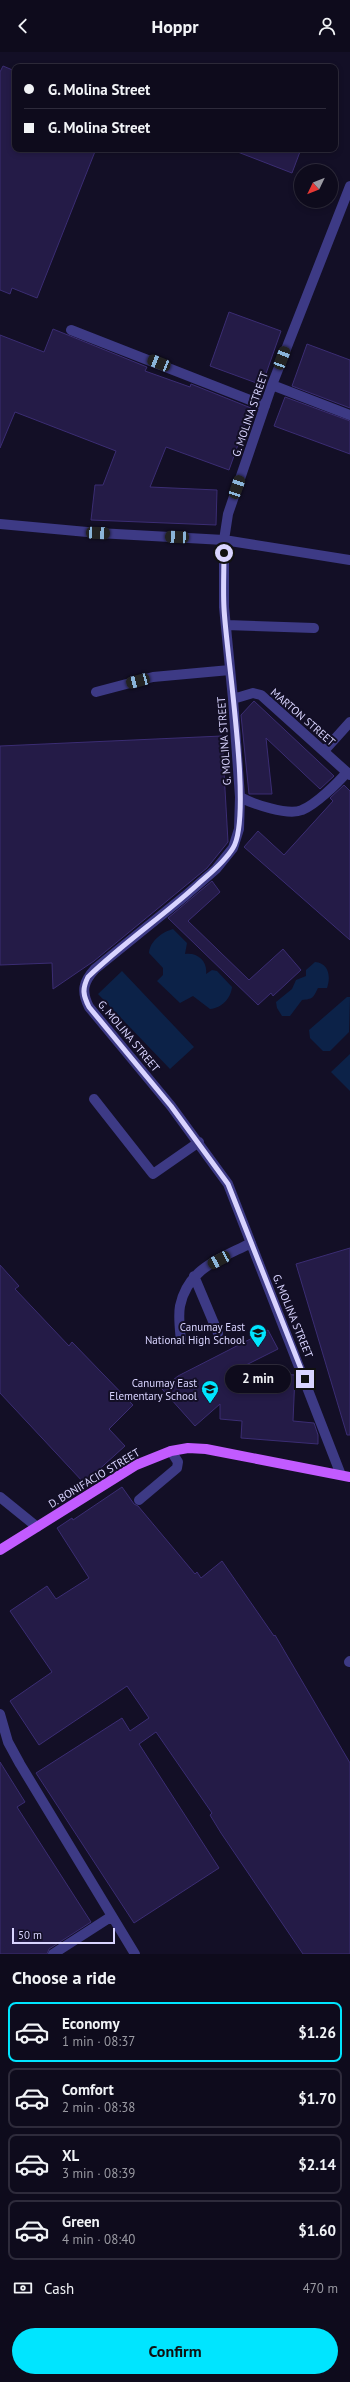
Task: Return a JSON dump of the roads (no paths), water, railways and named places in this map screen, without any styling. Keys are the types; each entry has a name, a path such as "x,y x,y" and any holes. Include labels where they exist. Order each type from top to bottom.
{"main road":[{"name":"D. BONIFACIO STREET","path":"0,1550 136,1465 171,1451 188,1448 206,1450 345,1476"}],"street":[{"name":"G. MOLINA STREET","path":"345,1476 228,1184 199,1142 186,1119 89,1007 84,997 83,987 88,977 185,896 216,868 233,848 239,829 240,797 226,626 224,540 228,514 272,385 350,186"},
{"path":"71,330 265,406"},
{"path":"272,385 350,415"},
{"path":"0,524 98,533 224,540 350,560"},
{"path":"226,626 314,628"},
{"path":"96,692 153,677 230,670"},
{"name":"MARTON STREET","path":"233,699 254,693 261,695 348,774"},
{"path":"324,751 350,722"},
{"path":"240,797 251,803 277,810 302,811 348,774"},
{"path":"94,1099 153,1174 199,1142"},
{"path":"180,1341 180,1307 194,1276 208,1265 251,1243"},
{"path":"194,1276 218,1333"},
{"path":"139,1500 178,1468 178,1462 171,1451"},
{"path":"0,1497 37,1527"},
{"path":"0,1714 8,1742 20,1764 135,1954"},
{"path":"53,1954 112,1916"}],"water":[{"path":"173,929 187,943 185,954 198,956 204,962 206,974 212,970 217,971 232,987 228,999 218,1007 210,1009 193,996 180,1003 157,981 163,975 163,968 149,953 150,949 157,938 165,932"},
{"path":"315,962 323,965 328,971 329,979 327,988 318,988 312,997 302,1000 290,1016 282,1016 277,1008 276,1002 292,989 296,980 306,976 306,970"},
{"path":"122,971 194,1047 170,1069 98,994"},
{"path":"347,997 350,997 349,1032 330,1051 323,1051 310,1038 309,1030"},
{"path":"350,1054 350,1091 331,1072"}],"place":[{"name":"Canumay East National High School","path":"258,1348"},
{"name":"Canumay East Elementary School","path":"210,1404"}]}
